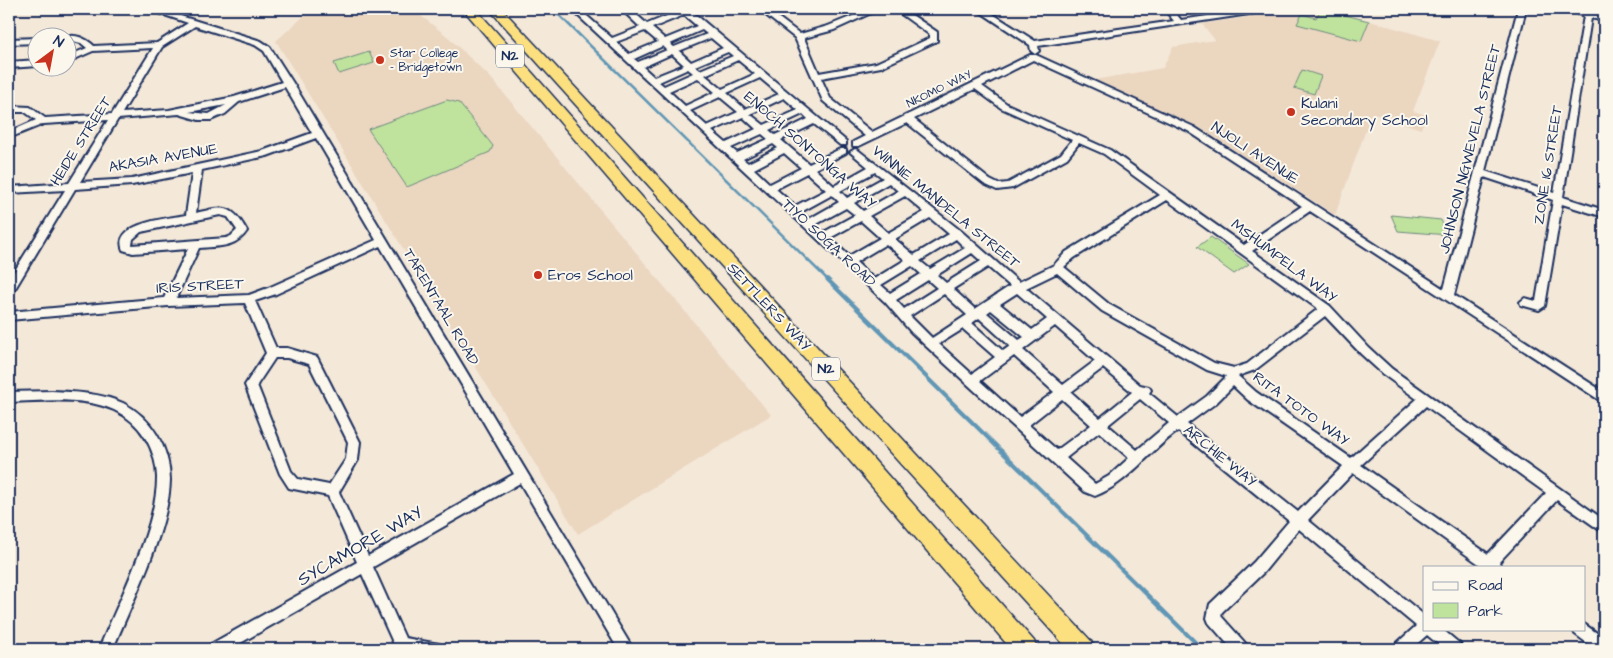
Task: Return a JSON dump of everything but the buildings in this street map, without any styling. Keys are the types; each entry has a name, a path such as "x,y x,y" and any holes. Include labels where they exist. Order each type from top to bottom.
{"highway":[{"name":"SETTLERS WAY","path":"469,9 1026,649"},
{"name":"SETTLERS WAY","path":"495,9 1083,649"}],"street":[{"name":"TARENTAAL ROAD","path":"151,9 267,49 626,649"},
{"name":"TIYO SOGA ROAD","path":"575,9 889,299 931,344 971,382 1090,488 1099,489 1110,482 1137,458"},
{"name":"ENOCH SONTONGA WAY","path":"624,9 887,238 1017,348 1062,392 1137,458"},
{"path":"762,9 798,37 826,99 871,136"},
{"path":"798,37 831,28 876,9"},
{"path":"815,76 878,65 934,39 932,33 898,9"},
{"path":"980,9 1034,44 1179,22 1233,11 1269,9"},
{"path":"1168,9 1179,22"},
{"name":"JOHNSON NGWEVELA STREET","path":"1448,296 1522,9"},
{"path":"1568,9 1604,18"},
{"path":"610,42 684,10 816,118 843,147"},
{"name":"ZONE 16 STREET","path":"1525,302 1539,306 1540,304 1588,14"},
{"name":"HEIDE STREET","path":"9,289 159,46 194,24"},
{"path":"628,58 704,26"},
{"path":"637,66 713,34"},
{"path":"78,40 84,41 92,49"},
{"path":"9,42 28,41"},
{"path":"1033,57 1034,44"},
{"path":"78,55 92,49 159,46"},
{"path":"653,81 730,48"},
{"path":"663,90 740,56"},
{"name":"NKOMO WAY","path":"855,148 871,136 1033,57"},
{"name":"NJOLI AVENUE","path":"1033,57 1190,129 1604,398"},
{"path":"9,64 28,63"},
{"path":"684,110 762,74"},
{"path":"9,135 43,121 114,118 184,110 235,100 289,83"},
{"name":"MSHUMPELA WAY","path":"975,85 1004,106 1107,152 1326,309 1374,361 1604,527"},
{"path":"706,130 786,94"},
{"path":"184,110 183,112 200,119 209,119 235,102 235,100"},
{"path":"9,109 27,109 43,121"},
{"path":"725,147 805,110"},
{"path":"736,158 816,118"},
{"path":"907,118 990,185 997,187 1010,186 1064,156 1078,138"},
{"name":"AKASIA AVENUE","path":"9,190 124,183 272,152 318,134"},
{"path":"770,188 808,169 843,147 855,148"},
{"name":"WINNIE MANDELA STREET","path":"855,148 875,168 1018,286"},
{"path":"747,168 785,149"},
{"path":"191,216 197,168"},
{"path":"794,211 875,168"},
{"path":"1479,172 1604,214"},
{"path":"808,224 890,180"},
{"path":"822,238 905,192"},
{"path":"931,344 1018,286 1058,268 1070,255 1167,195"},
{"path":"1245,250 1310,206"},
{"path":"226,211 232,214 242,230 235,239 227,242 133,249 127,247 126,242 129,235 138,229 191,216 226,211"},
{"path":"847,262 930,213"},
{"path":"873,285 957,234"},
{"name":"IRIS STREET","path":"9,316 168,302 249,299 296,281 382,242"},
{"path":"168,302 195,245"},
{"path":"889,299 973,248"},
{"path":"903,315 989,261"},
{"path":"1058,268 1106,308 1211,367 1233,376"},
{"name":"ARCHIE WAY","path":"1018,286 1104,362 1182,421 1423,623"},
{"path":"249,299 272,353"},
{"path":"992,304 1032,337"},
{"path":"1137,458 1220,390 1233,376 1251,367 1326,309"},
{"path":"971,382 1056,319"},
{"path":"963,322 1003,358"},
{"path":"272,353 251,385 286,474 294,484 332,491"},
{"path":"272,353 287,353 313,360 354,442 352,460 332,491"},
{"path":"1020,425 1104,362"},
{"name":"RITA TOTO WAY","path":"1233,376 1252,396 1491,563"},
{"path":"1057,458 1134,397 1139,390"},
{"path":"9,397 69,395 104,401 121,408 145,426 158,448 164,482 160,503 147,544 106,649"},
{"path":"1241,649 1213,616 1215,609 1259,567 1299,520 1352,465 1426,399"},
{"name":"SYCAMORE WAY","path":"216,649 523,475"},
{"path":"332,491 400,647 434,649"},
{"path":"1491,563 1556,492"},
{"path":"1401,649 1423,629"},
{"path":"1432,630 1455,649"},
{"path":"1581,630 1604,646"}],"shaded area":[{"name":"Eros School","path":"312,9 412,9 447,36 491,78 771,415 578,534 276,41"},
{"name":"Kulani Secondary School","path":"1304,9 1327,9 1440,41 1413,111 1426,115 1421,129 1372,113 1335,215 1197,126 1094,80 1163,68 1173,47 1215,40 1202,24"}],"green space":[{"path":"1321,9 1369,21 1361,41 1297,24 1302,14 1316,18"},
{"path":"369,52 374,63 339,74 334,63"},
{"path":"1302,70 1321,76 1314,94 1294,88"},
{"path":"447,100 459,103 493,146 490,152 407,187 368,129"},
{"path":"1391,215 1441,220 1448,235 1398,231"},
{"path":"1211,237 1249,264 1234,274 1197,247"}],"waterway":[{"path":"553,9 828,280"},
{"path":"827,279 1202,649"}],"place":[{"name":"Star College - Bridgetown","path":"380,60"},
{"name":"Kulani Secondary School","path":"1291,112"},
{"name":"Eros School","path":"538,275"}]}
